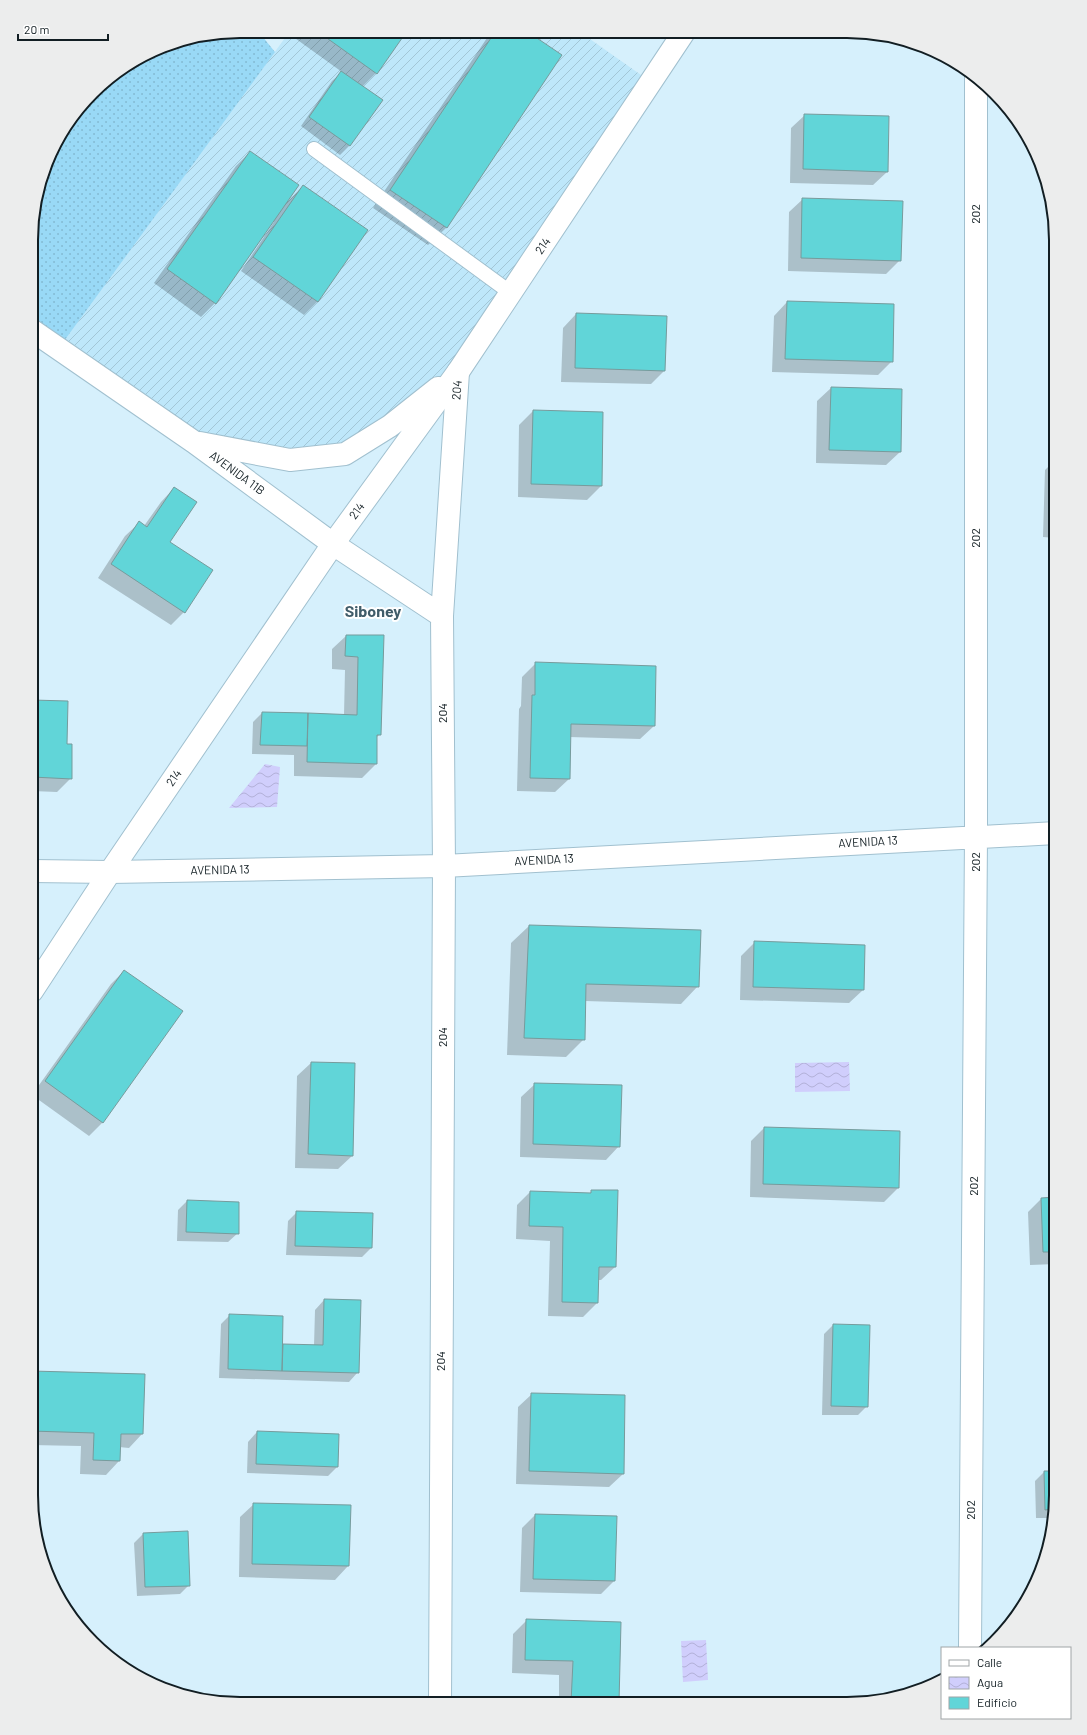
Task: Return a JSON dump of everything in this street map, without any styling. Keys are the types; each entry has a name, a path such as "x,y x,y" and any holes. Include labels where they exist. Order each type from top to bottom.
{"street":[{"name":"214","path":"38,982 110,872 333,544 458,372 680,38"},
{"name":"202","path":"970,1647 976,836 976,85"},
{"name":"AVENIDA 11B","path":"38,334 194,442 333,544 442,616"},
{"path":"194,442 290,460 345,454 390,426 458,372"},
{"name":"204","path":"440,1697 444,866 442,616 458,372"},
{"name":"AVENIDA 13","path":"38,871 110,872 444,866 976,836 1049,833"}],"lane":[{"path":"314,149 511,293"}],"shaded area":[{"path":"227,38 264,38 275,52 59,348 38,333 38,227 45,188 53,163 72,128 88,107 107,88 139,65 163,53 188,45"},
{"path":"285,38 589,38 651,82 458,372 345,454 194,442 59,348"}],"water":[{"path":"265,764 280,767 277,807 229,808"},
{"path":"849,1062 850,1091 795,1092 795,1063"},
{"path":"706,1640 708,1680 683,1682 681,1641"}],"building":[{"path":"327,38 402,38 377,74"},
{"path":"491,38 537,38 562,55 447,228 390,190"},
{"path":"341,71 383,100 350,146 309,117"},
{"path":"804,114 889,116 888,172 803,169"},
{"path":"250,151 299,185 216,304 167,269"},
{"path":"303,185 368,230 318,302 253,257"},
{"path":"802,198 903,201 901,261 801,258"},
{"path":"787,301 894,304 893,362 785,359"},
{"path":"576,313 667,316 665,371 575,368"},
{"path":"831,387 902,389 901,452 829,450"},
{"path":"533,410 603,412 602,486 531,484"},
{"path":"174,487 197,502 170,542 213,570 185,613 111,564 139,521 147,527"},
{"path":"346,635 384,635 381,735 377,735 377,764 307,762 308,713 357,715 358,657 345,656"},
{"path":"535,662 656,666 655,726 571,724 570,779 530,778 532,695 535,695"},
{"path":"38,700 68,701 67,744 72,744 72,779 38,777"},
{"path":"262,712 308,713 307,746 260,745"},
{"path":"529,925 701,930 699,987 586,984 585,1040 524,1038"},
{"path":"754,941 865,945 864,990 753,987"},
{"path":"124,970 183,1011 103,1123 45,1081"},
{"path":"311,1062 355,1063 353,1156 308,1154"},
{"path":"534,1083 622,1085 620,1147 533,1144"},
{"path":"764,1127 900,1131 899,1188 763,1184"},
{"path":"591,1190 618,1190 616,1267 599,1267 598,1303 562,1302 563,1227 529,1226 530,1191 591,1193"},
{"path":"1049,1197 1049,1252 1043,1252 1041,1198"},
{"path":"187,1200 239,1202 239,1234 186,1232"},
{"path":"296,1211 373,1213 372,1248 295,1246"},
{"path":"324,1299 361,1300 359,1373 282,1371 283,1344 323,1345"},
{"path":"229,1314 283,1316 282,1371 228,1369"},
{"path":"833,1324 870,1325 868,1407 831,1406"},
{"path":"38,1371 145,1374 143,1434 121,1434 120,1461 93,1460 94,1433 38,1431"},
{"path":"531,1393 625,1395 624,1474 529,1471"},
{"path":"257,1431 339,1434 338,1467 256,1464"},
{"path":"1044,1471 1049,1471 1049,1508 1049,1510 1045,1510"},
{"path":"253,1503 351,1505 349,1566 252,1564"},
{"path":"535,1514 617,1516 615,1581 533,1579"},
{"path":"188,1531 190,1586 145,1587 143,1533"},
{"path":"526,1619 621,1622 619,1697 571,1697 573,1661 525,1660"}],"district":[{"name":"Siboney","path":"373,611"}]}
